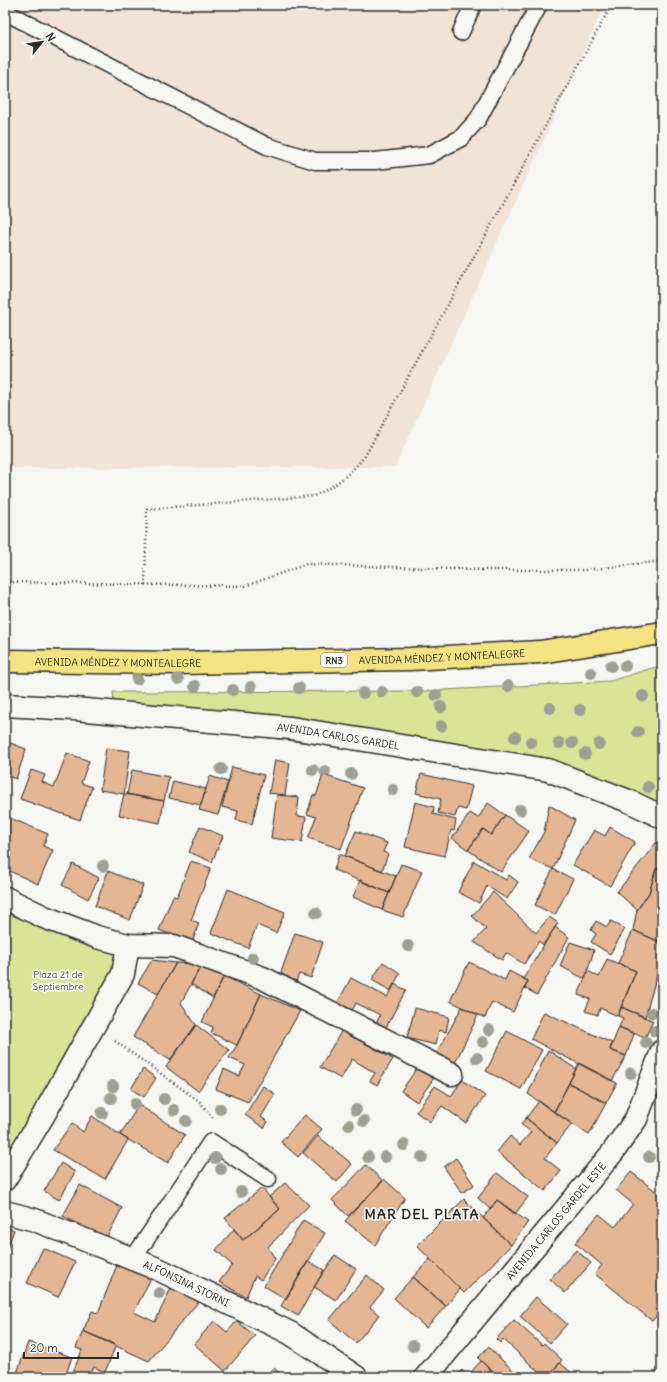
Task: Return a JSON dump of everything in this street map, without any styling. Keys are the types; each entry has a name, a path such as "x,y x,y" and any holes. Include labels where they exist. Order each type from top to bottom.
{"highway":[{"name":"AVENIDA MÉNDEZ Y MONTEALEGRE","path":"5,661 178,663 410,659 540,652 662,633"}],"street":[{"name":"AVENIDA CARLOS GARDEL","path":"5,705 291,728 540,769 631,802 662,817"},
{"path":"5,898 44,917 97,937 128,945 174,946 263,978 452,1074"},
{"path":"5,1179 44,1116 123,974 128,945"},
{"name":"AVENIDA CARLOS GARDEL ESTE","path":"426,1377 613,1152 636,1119 662,1051"},
{"name":"ALFONSINA STORNI","path":"5,1212 35,1220 160,1270 290,1334 356,1377"}],"lane":[{"path":"461,32 472,5"},
{"path":"5,12 267,146 315,161 375,161 429,155 461,138 478,119 539,5"},
{"path":"133,1259 211,1142 268,1179"}],"path":[{"path":"145,585 147,509 314,496 336,485 351,472 365,456 611,6 615,5"},
{"path":"5,582 245,586 307,564 483,570 585,570 662,561"},
{"path":"94,1026 200,1101 219,1128 211,1142"}],"shaded area":[{"path":"5,5 605,5 395,467 5,468"}],"green space":[{"path":"662,665 662,812 579,783 492,768 219,731 115,712 113,692 426,691 610,681"},
{"name":"Plaza 21 de Septiembre","path":"5,898 128,945 5,1179"}],"building":[{"path":"5,741 26,749 16,779 5,775"},
{"path":"106,748 130,751 124,794 100,790"},
{"path":"67,753 89,761 81,783 92,787 80,820 20,799 31,770 45,775 42,782 54,787"},
{"path":"275,760 290,763 285,795 269,793"},
{"path":"232,767 264,775 252,824 236,820 238,811 222,807"},
{"path":"132,770 169,777 164,801 127,794"},
{"path":"421,774 472,786 466,810 458,808 455,817 438,813 441,799 416,793"},
{"path":"323,775 363,788 341,849 308,838 316,817 307,814 313,795 316,796"},
{"path":"210,776 228,782 218,815 199,810"},
{"path":"173,781 206,789 201,805 169,798"},
{"path":"124,794 164,801 160,823 119,815"},
{"path":"277,795 299,797 297,816 306,817 302,842 271,838"},
{"path":"415,802 434,807 433,814 456,820 454,831 451,830 445,856 405,847"},
{"path":"488,803 505,815 491,835 483,829 468,850 452,838 470,813 478,818"},
{"path":"549,805 575,820 553,869 529,859 544,832"},
{"path":"505,815 529,831 501,872 468,850 483,829 491,835"},
{"path":"8,817 48,834 43,846 53,850 38,884 5,869 10,855 5,853 5,823"},
{"path":"200,826 223,836 212,862 189,852"},
{"path":"610,827 635,842 610,886 573,865 594,830 605,836"},
{"path":"356,831 387,843 383,852 388,854 382,871 345,856"},
{"path":"656,843 662,849 662,867 656,869 649,893 637,910 617,892"},
{"path":"339,854 396,876 389,893 334,870"},
{"path":"191,861 211,868 191,920 199,923 192,943 159,930 173,896 177,897"},
{"path":"474,861 506,880 509,875 518,882 507,899 487,886 479,903 458,892"},
{"path":"73,864 99,878 88,899 62,885"},
{"path":"401,864 422,871 403,917 382,910"},
{"path":"662,867 662,943 633,930 637,910 649,893 656,869"},
{"path":"553,869 573,879 555,915 535,905"},
{"path":"108,871 143,885 130,920 95,906"},
{"path":"360,880 389,893 382,910 353,897"},
{"path":"228,889 285,912 276,933 257,925 248,948 211,933"},
{"path":"493,892 536,933 549,917 558,923 543,945 539,941 524,964 506,953 502,960 474,942 486,929 472,916"},
{"path":"596,921 607,927 611,921 625,929 610,954 591,942 596,934 591,930"},
{"path":"555,927 569,937 537,995 525,988 528,981 523,979"},
{"path":"633,930 662,943 662,957 645,1017 621,1007 636,971 618,963"},
{"path":"295,933 323,942 311,978 299,974 295,984 279,978"},
{"path":"570,942 594,950 585,979 560,966"},
{"path":"607,959 636,971 618,1016 600,1008 598,1015 585,1011 590,999 578,995 588,971 599,977"},
{"path":"152,960 176,963 158,994 138,983"},
{"path":"383,962 400,973 391,991 372,980"},
{"path":"469,962 505,980 509,971 528,981 513,1012 492,1002 485,1018 450,1001"},
{"path":"176,963 202,964 181,1003 196,1025 170,1060 133,1037"},
{"path":"202,964 224,976 213,998 191,984"},
{"path":"224,976 261,994 237,1045 211,1033 213,1027 202,1022"},
{"path":"351,978 387,997 394,984 406,990 385,1029 376,1024 380,1015 356,1003 350,1015 335,1007"},
{"path":"261,994 300,1011 248,1102 216,1089 224,1069 239,1076 245,1065 229,1058 237,1045"},
{"path":"462,1007 478,1015 455,1063 437,1053"},
{"path":"621,1007 653,1021 645,1038 619,1027 623,1018 618,1016"},
{"path":"415,1008 449,1017 446,1032 439,1030 436,1045 407,1038"},
{"path":"544,1012 612,1043 610,1050 626,1056 612,1081 531,1039"},
{"path":"196,1025 229,1050 198,1091 166,1067"},
{"path":"619,1027 634,1034 626,1056 610,1050"},
{"path":"342,1030 393,1059 377,1085 370,1081 375,1073 352,1059 341,1079 320,1067"},
{"path":"507,1031 542,1050 521,1089 486,1071"},
{"path":"548,1050 576,1069 554,1112 528,1094"},
{"path":"579,1063 617,1083 606,1103 569,1083"},
{"path":"420,1064 436,1075 417,1102 401,1091"},
{"path":"143,1069 156,1078 144,1097 131,1089"},
{"path":"462,1080 485,1096 466,1123 442,1106 430,1122 416,1112 435,1086 451,1096"},
{"path":"569,1083 606,1103 589,1135 554,1112"},
{"path":"263,1086 275,1094 261,1117 268,1122 264,1128 245,1115"},
{"path":"539,1101 572,1124 557,1143 526,1118"},
{"path":"139,1105 185,1135 168,1163 120,1135"},
{"path":"305,1115 322,1129 298,1157 281,1142"},
{"path":"92,1116 128,1140 105,1179 53,1150 72,1123 83,1132"},
{"path":"526,1118 557,1143 545,1158 561,1171 545,1191 497,1152 510,1136 520,1145 531,1132 521,1124"},
{"path":"318,1136 352,1164 337,1182 303,1153"},
{"path":"456,1158 474,1185 462,1193 444,1167"},
{"path":"61,1163 75,1172 59,1200 44,1191"},
{"path":"366,1165 383,1181 348,1216 332,1200"},
{"path":"631,1172 662,1196 662,1250 658,1255 662,1259 662,1310 652,1321 595,1274 602,1265 575,1243 599,1214 615,1227 633,1204 616,1190"},
{"path":"497,1173 528,1197 515,1214 497,1200 490,1209 478,1198"},
{"path":"384,1179 405,1198 375,1245 345,1221"},
{"path":"285,1183 309,1205 268,1247 275,1259 261,1280 255,1276 246,1297 219,1282 232,1265 216,1250 234,1229 243,1240 280,1209 269,1197"},
{"path":"80,1185 122,1208 106,1239 63,1216"},
{"path":"262,1188 280,1209 243,1240 225,1218"},
{"path":"464,1199 511,1245 464,1293 417,1246"},
{"path":"497,1200 528,1222 511,1245 483,1218"},
{"path":"303,1220 325,1233 286,1299 264,1286"},
{"path":"5,1227 14,1230 5,1254"},
{"path":"43,1248 75,1262 58,1297 27,1283"},
{"path":"576,1250 591,1263 565,1293 550,1279"},
{"path":"335,1255 356,1269 336,1300 314,1287"},
{"path":"430,1259 460,1289 446,1306 413,1277"},
{"path":"308,1261 324,1270 298,1316 281,1306"},
{"path":"117,1265 151,1278 134,1312 155,1322 172,1286 199,1301 149,1361 83,1331 92,1311 98,1313"},
{"path":"367,1275 384,1290 370,1307 379,1315 356,1343 329,1320"},
{"path":"413,1277 446,1306 426,1328 394,1298"},
{"path":"536,1297 567,1324 550,1343 520,1316"},
{"path":"514,1320 542,1345 544,1343 562,1360 547,1377 544,1377 503,1339 500,1343 496,1339"},
{"path":"214,1321 227,1332 237,1321 255,1336 225,1371 194,1344"},
{"path":"83,1331 116,1345 105,1372 94,1367 89,1377 71,1377 82,1350 76,1348"},
{"path":"28,1342 72,1357 65,1377 28,1377 17,1373"},
{"path":"488,1347 520,1377 498,1377 478,1358"},
{"path":"481,1361 498,1377 473,1377 469,1374"},
{"path":"560,1363 577,1377 547,1377"},
{"path":"274,1368 284,1377 265,1377"},
{"path":"462,1370 469,1377 455,1377"},
{"path":"530,1373 534,1377 527,1377"}],"district":[{"name":"MAR DEL PLATA","path":"422,1214"}]}
